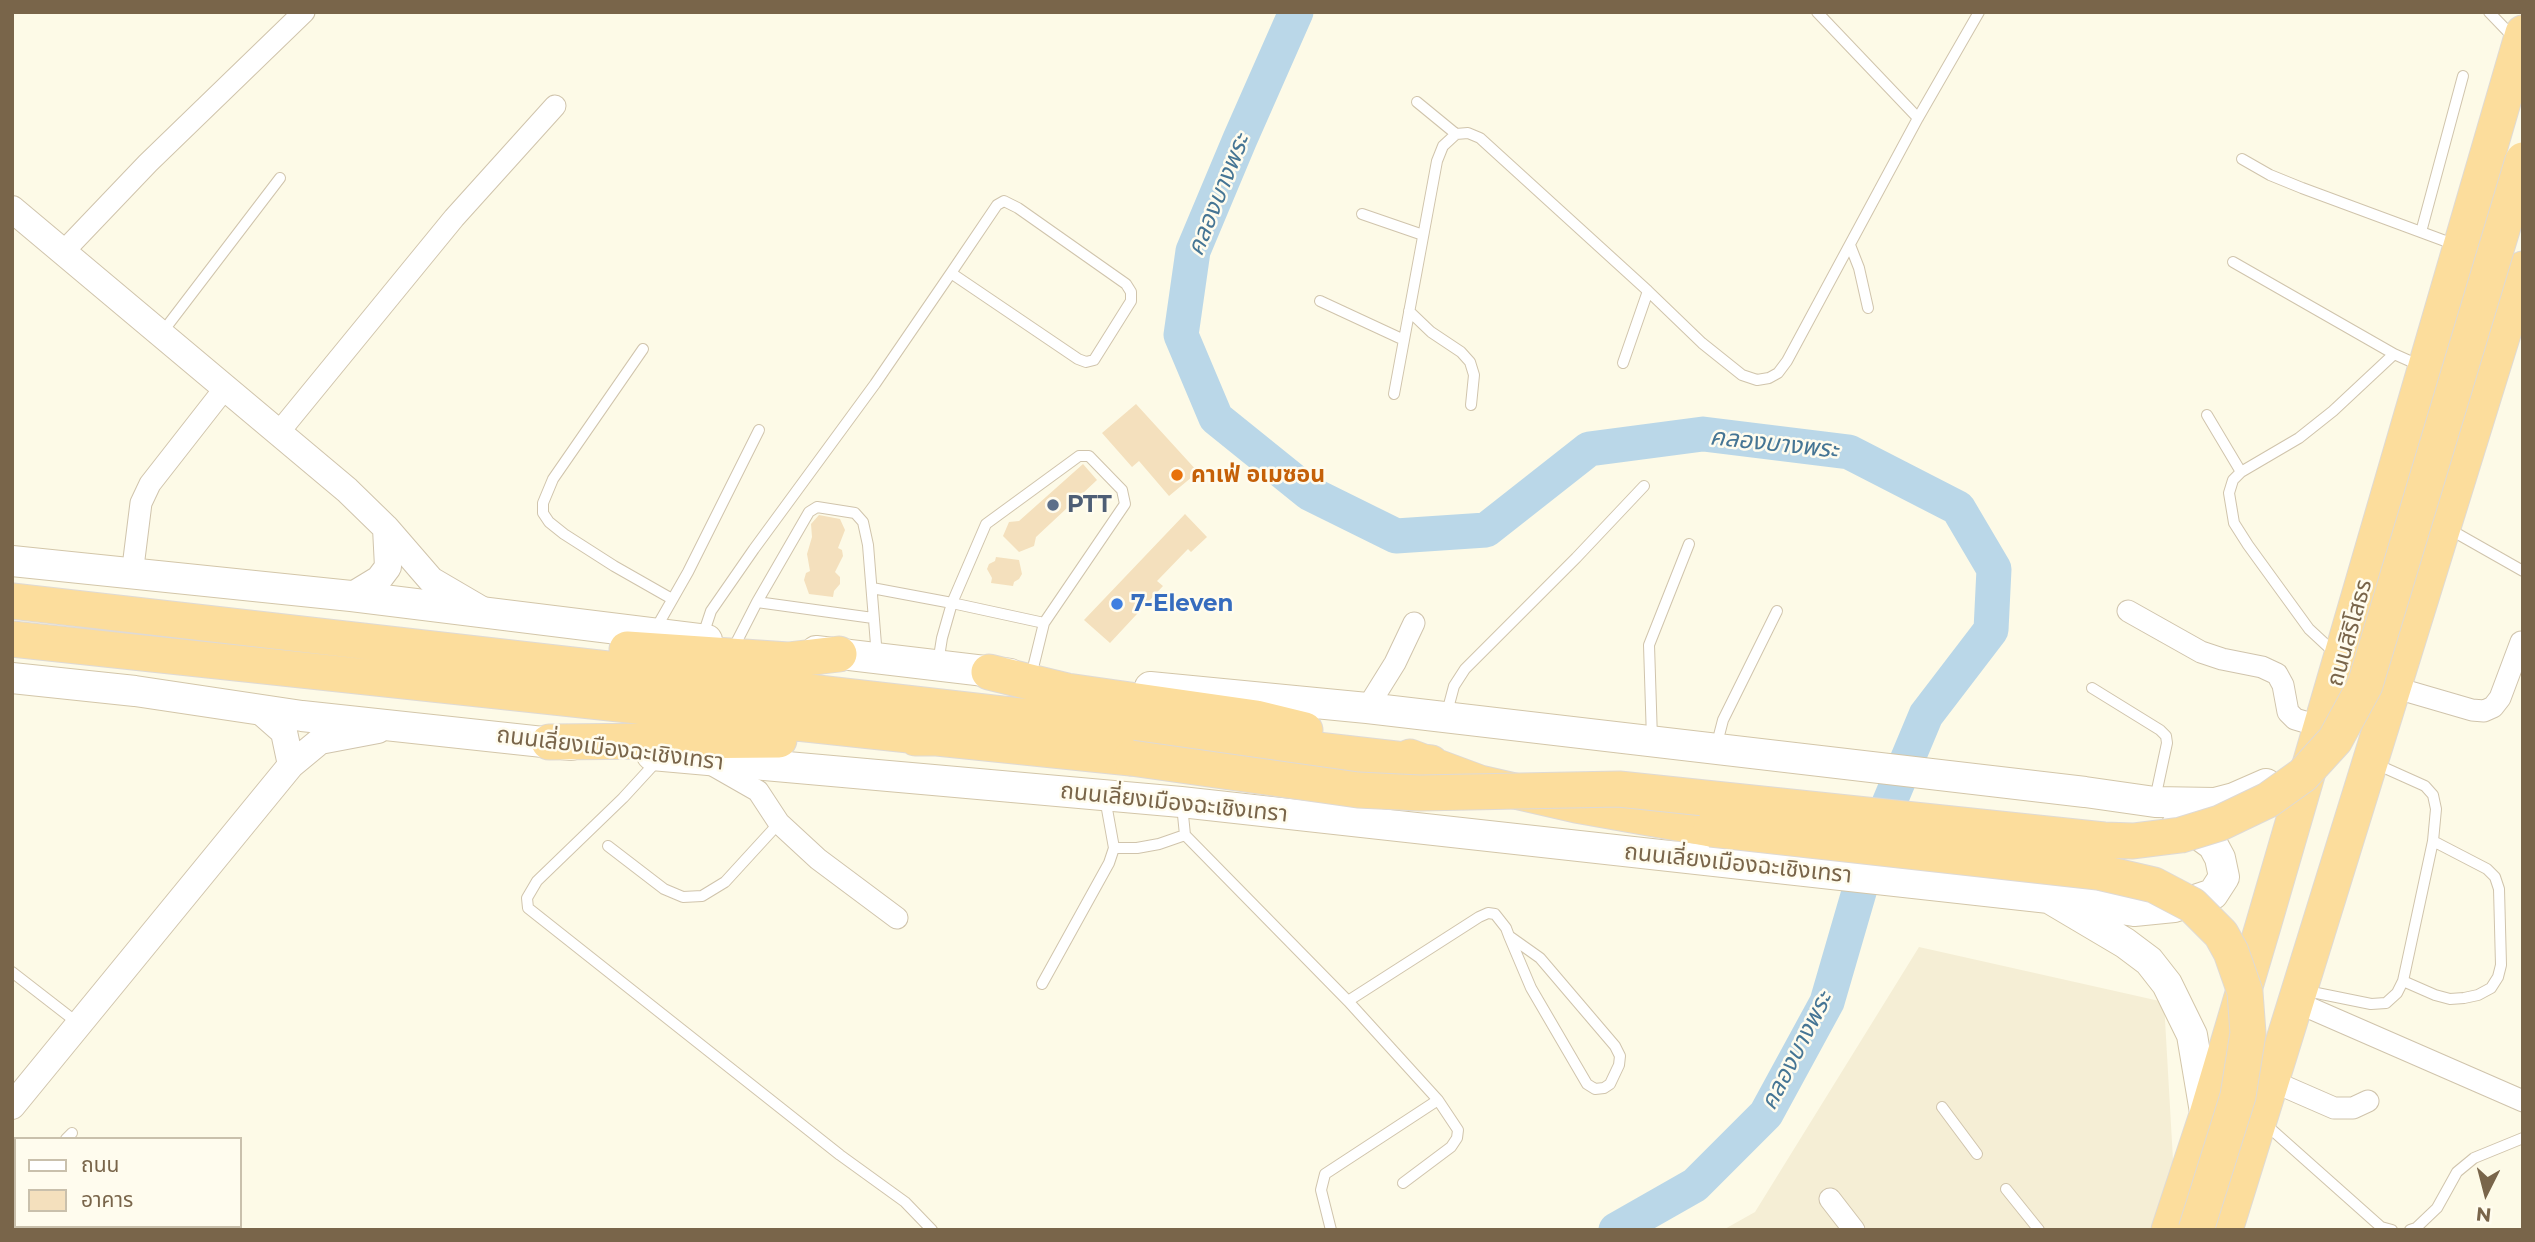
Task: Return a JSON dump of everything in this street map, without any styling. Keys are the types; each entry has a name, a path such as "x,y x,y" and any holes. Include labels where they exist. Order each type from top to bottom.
{"highway":[{"name":"ถนนสิริโสธร","path":"2169,1230 2206,1118 2320,735 2521,39"},
{"path":"549,743 937,738 1131,758 1358,790 1420,793 1583,788 1632,790 2104,840 2133,841 2181,835 2233,817 2268,800 2312,766 2340,733 2365,685 2523,160"},
{"path":"2225,1230 2443,526 2517,310 2523,269"},
{"path":"12,601 1431,763"},
{"path":"152,617 788,660 839,654"},
{"name":"ถนนเลี่ยงเมืองฉะเชิงเทรา","path":"12,639 937,738"},
{"path":"989,672 1067,691 1255,718 1431,763 1480,783 1615,812 1710,829 2098,872 2154,885 2192,905 2221,934 2231,952 2245,992 2248,1032 2238,1096 2196,1230"},
{"path":"2283,858 2295,873 2309,877 2325,875 2337,866"},
{"path":"2263,926 2273,921 2290,921 2303,929 2312,947"}],"main road":[{"path":"12,561 351,596 989,672 1367,708 2155,802 2215,803 2257,789 2279,776 2320,735"},
{"name":"ถนนเลี่ยงเมืองฉะเชิงเทรา","path":"12,678 135,691 259,710 662,756 1181,802 2049,898 2125,943 2148,961 2167,984 2192,1035 2206,1118"},
{"path":"2049,898 2134,911 2174,907 2213,894 2224,877 2213,845 2198,834 2164,819 2085,792"}],"street":[{"path":"64,251 148,163 304,12"},
{"path":"279,432 454,218 555,106"},
{"path":"12,209 347,490 386,528 430,580 489,614"},
{"path":"132,575 141,503 149,484 225,388"},
{"path":"351,596 379,579 388,568 386,528"},
{"path":"2129,611 2201,652 2262,667 2277,674 2283,685 2288,712 2320,735"},
{"path":"1367,708 1395,663 1414,623"},
{"path":"2393,687 2472,710 2493,707 2500,698 2521,642"},
{"path":"259,710 284,732 291,765"},
{"path":"12,1106 291,765 320,741 375,730 474,733"},
{"path":"703,759 758,791 779,823 818,859 897,918"},
{"path":"2298,996 2523,1101"},
{"path":"2272,1081 2334,1108 2353,1108 2368,1101"},
{"path":"1830,1199 1854,1230"}],"lane":[{"path":"1817,12 1918,118"},
{"path":"1394,394 1437,161 1443,146 1456,134 1468,133 1480,138 1702,343 1742,375 1757,380 1769,379 1778,373 1787,361 1918,118 1979,12"},
{"path":"2489,12 2521,39"},
{"path":"2421,232 2463,76"},
{"path":"1418,102 1456,134"},
{"path":"2242,159 2270,175 2302,188 2461,247"},
{"path":"161,334 280,178"},
{"path":"701,639 712,611 733,580 875,384 997,205 1004,201 1018,208 1126,284 1131,292 1131,301 1094,360 1086,362 951,273"},
{"path":"1362,214 1423,235"},
{"path":"1850,245 1859,268 1868,308"},
{"path":"2233,262 2394,354 2427,369"},
{"path":"1623,363 1648,291"},
{"path":"1320,300 1404,340"},
{"path":"1409,310 1431,332 1461,352 1470,362 1474,375 1471,405"},
{"path":"643,349 553,479 543,503 543,513 549,522 565,534 672,599"},
{"path":"2342,659 2309,629 2288,603 2234,523 2229,493 2233,480 2241,472 2299,438 2333,411 2394,354"},
{"path":"2207,415 2241,472"},
{"path":"654,632 759,430"},
{"path":"937,666 952,603 986,524 1079,456 1089,456 1122,489 1125,504 1044,623 1031,676"},
{"path":"1445,718 1454,686 1465,669 1644,486"},
{"path":"736,643 809,512 817,507 855,513 863,522 868,545 877,658"},
{"path":"2443,526 2523,571"},
{"path":"1652,741 1649,645 1689,544"},
{"path":"872,588 1044,623"},
{"path":"757,602 873,618"},
{"path":"1715,749 1723,720 1777,611"},
{"path":"2092,688 2166,736 2167,743 2155,802"},
{"path":"662,756 624,798 537,881 527,898 528,908 905,1202 932,1230"},
{"path":"2298,996 2371,1004 2386,1003 2397,993 2403,981 2433,841 2437,809 2433,795 2425,786 2370,761"},
{"path":"1042,984 1101,880 1114,848 1105,795"},
{"path":"1181,802 1185,835 1348,1001 1438,1100 1458,1130 1457,1138 1451,1147 1403,1183"},
{"path":"608,846 664,889 683,897 702,896 725,882 779,823"},
{"path":"1114,848 1137,848 1185,835"},
{"path":"2403,981 2435,995 2464,999 2491,988 2501,965 2499,889 2495,877 2487,869 2433,841"},
{"path":"1348,1001 1488,913 1495,914 1509,936 1531,988 1587,1084 1595,1089 1604,1088 1610,1084 1619,1065 1615,1046 1540,958 1509,936"},
{"path":"12,972 80,1024"},
{"path":"1331,1230 1321,1190 1325,1174 1438,1100"},
{"path":"1942,1107 1976,1154"},
{"path":"2260,1120 2381,1227 2392,1230"},
{"path":"2410,1230 2416,1228 2437,1208 2457,1172 2474,1158 2523,1138"},
{"path":"2006,1189 2039,1230"}],"shaded area":[{"path":"1919,947 2164,1002 2177,1230 1723,1230 1755,1212"}],"building":[{"path":"1136,404 1198,472 1169,496 1139,461 1132,467 1102,433"},
{"path":"1083,464 1097,480 1036,537 1034,546 1019,552 1003,536 1009,522 1019,521"},
{"path":"1185,514 1207,537 1191,552 1188,549 1157,581 1163,586 1110,643 1084,620"},
{"path":"819,515 840,519 845,530 838,548 842,550 843,556 835,572 840,577 840,584 833,597 809,594 804,580 806,573 810,571 807,554 812,537 811,524"},
{"path":"996,557 1019,560 1022,574 1013,586 991,583 992,578 987,569"}],"waterway":[{"name":"คลองบางพระ","path":"1296,12 1193,251 1181,335 1216,418 1309,493 1396,536 1486,530 1589,449 1703,434 1849,452 1958,508 1994,569 1991,630 1926,715 1875,837 1827,1002 1766,1114 1695,1185 1616,1230"}],"place":[{"name":"คาเฟ่ อเมซอน","path":"1177,475"},
{"name":"PTT","path":"1053,505"},
{"name":"7-Eleven","path":"1117,604"}]}
